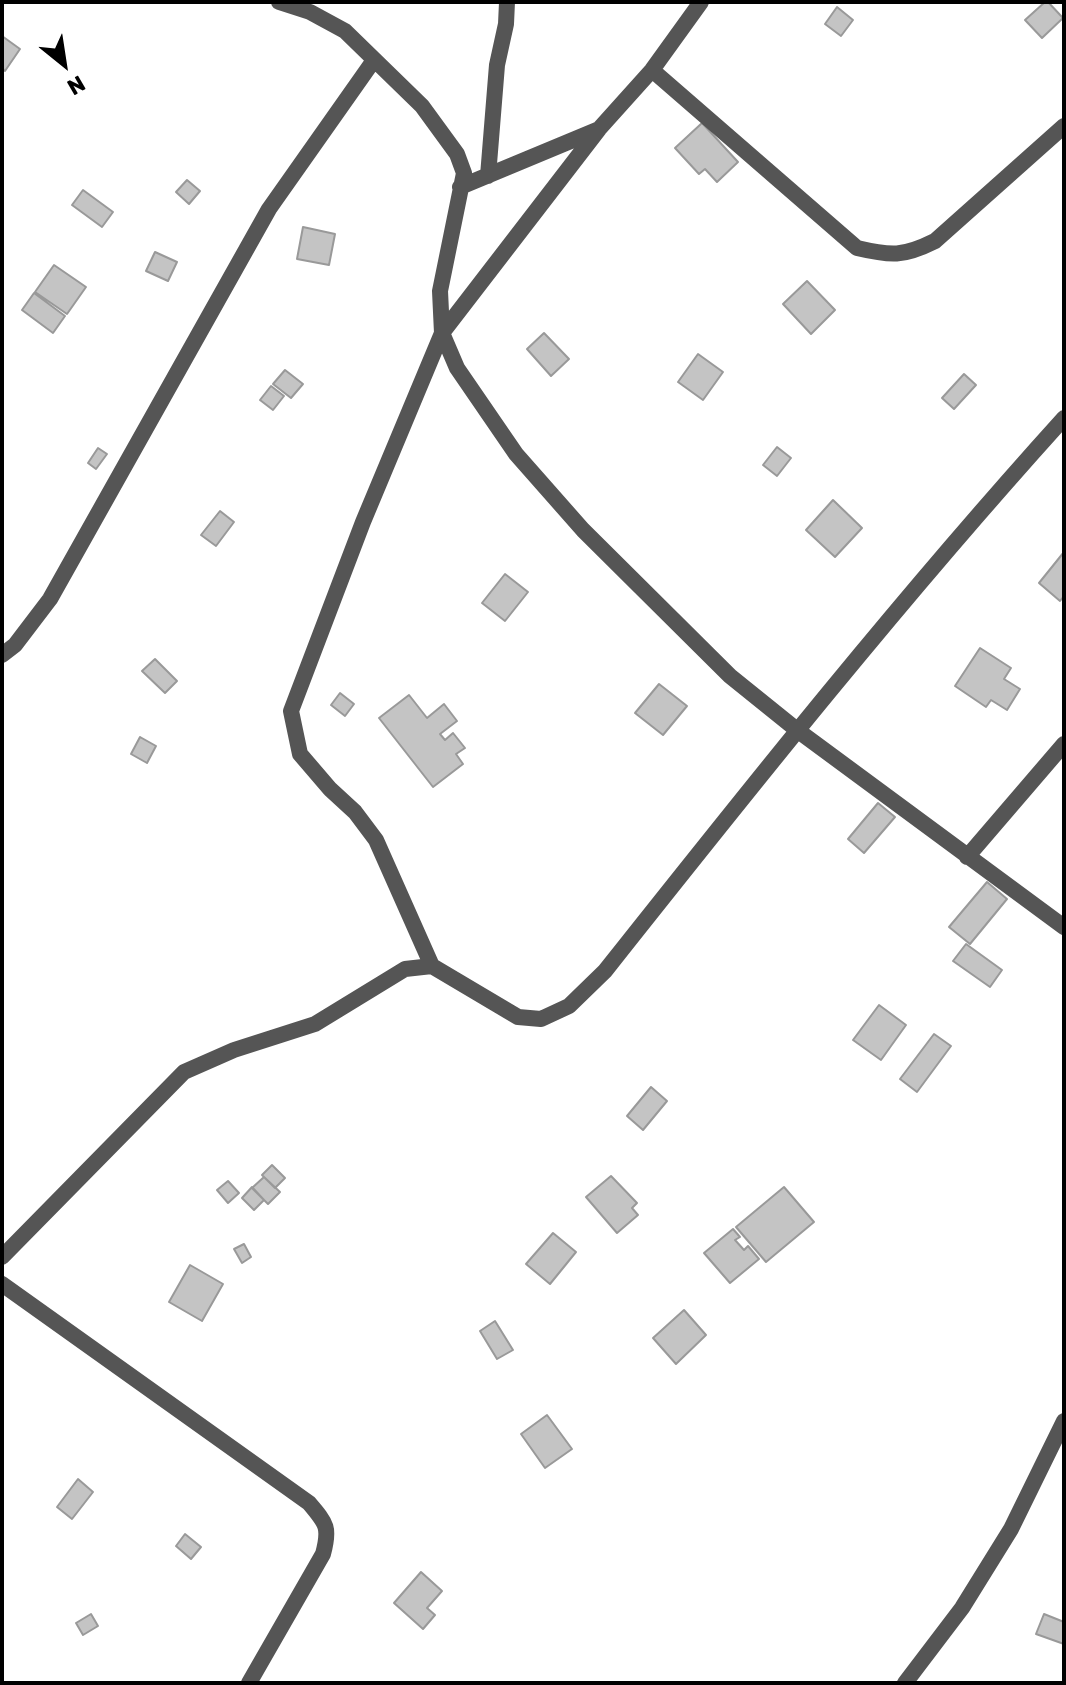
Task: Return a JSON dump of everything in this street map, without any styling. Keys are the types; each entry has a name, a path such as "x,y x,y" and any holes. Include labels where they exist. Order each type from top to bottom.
{"street":[{"path":"279,2 310,12 345,31 422,106 457,154 464,173 440,291 442,333 457,368 516,454 583,530 730,676 797,730 1064,927"},
{"path":"488,176 497,65 506,24 507,2"},
{"path":"701,2 652,70 599,129 442,333 363,522 291,711 300,754 355,812 376,840 432,966 518,1017 541,1019 569,1006 605,971 797,730 967,525 1064,418"},
{"path":"2,655 15,645 50,599 269,209 374,60"},
{"path":"652,70 857,248 884,254 912,253 935,241 1064,126"},
{"path":"460,187 599,129"},
{"path":"967,857 1064,744"},
{"path":"2,1257 184,1072 234,1050 315,1024 405,969 432,966"},
{"path":"2,1284 309,1503 321,1516 329,1534 323,1554 249,1683"},
{"path":"905,1683 962,1608 1011,1529 1064,1421"}],"building":[{"path":"1045,2 1063,18 1042,38 1025,20"},
{"path":"837,7 853,20 841,36 825,24"},
{"path":"2,36 20,49 5,71 2,68"},
{"path":"702,123 738,162 717,182 705,169 699,174 675,148"},
{"path":"187,180 200,191 189,204 176,192"},
{"path":"83,190 113,212 102,227 72,205"},
{"path":"303,227 335,234 329,265 297,259"},
{"path":"155,252 177,262 168,281 146,271"},
{"path":"54,265 86,287 67,314 35,292"},
{"path":"807,281 835,310 811,334 783,304"},
{"path":"34,293 65,316 53,333 22,310"},
{"path":"544,333 569,359 551,376 527,349"},
{"path":"698,354 723,372 703,400 678,382"},
{"path":"285,370 303,384 291,398 273,384"},
{"path":"964,374 976,385 954,409 942,398"},
{"path":"271,386 284,396 273,410 260,400"},
{"path":"777,447 791,458 777,476 763,465"},
{"path":"98,448 107,454 96,469 88,463"},
{"path":"833,500 862,528 835,557 806,530"},
{"path":"220,511 234,522 216,546 201,535"},
{"path":"1064,552 1064,596 1060,601 1039,583"},
{"path":"505,574 528,592 505,621 482,603"},
{"path":"980,648 1011,668 1004,679 1020,689 1007,710 991,700 986,707 955,686"},
{"path":"155,659 177,681 165,693 142,671"},
{"path":"659,684 687,706 663,735 635,713"},
{"path":"340,693 354,704 345,716 331,705"},
{"path":"409,695 427,718 444,704 457,721 440,734 445,740 453,733 465,748 456,754 463,764 433,787 379,718"},
{"path":"140,737 156,746 147,763 131,754"},
{"path":"878,803 895,817 864,853 848,839"},
{"path":"987,882 1007,899 970,944 949,927"},
{"path":"966,944 1002,970 990,987 953,961"},
{"path":"879,1005 906,1025 881,1060 853,1040"},
{"path":"934,1034 951,1046 917,1092 900,1079"},
{"path":"651,1087 667,1101 643,1130 627,1116"},
{"path":"272,1165 285,1178 275,1188 262,1175"},
{"path":"611,1176 637,1203 632,1208 638,1215 617,1233 586,1197"},
{"path":"264,1177 280,1192 268,1204 252,1188"},
{"path":"228,1181 239,1193 228,1203 217,1190"},
{"path":"252,1187 264,1200 254,1210 242,1198"},
{"path":"784,1187 814,1222 766,1262 736,1227"},
{"path":"733,1229 740,1237 735,1240 744,1250 748,1246 759,1259 730,1283 704,1253"},
{"path":"553,1233 576,1252 550,1284 526,1264"},
{"path":"244,1244 251,1257 242,1263 234,1249"},
{"path":"190,1265 223,1284 202,1321 169,1302"},
{"path":"684,1310 706,1335 676,1364 653,1338"},
{"path":"495,1321 513,1350 497,1359 480,1331"},
{"path":"547,1415 572,1449 545,1468 521,1434"},
{"path":"78,1479 93,1492 72,1519 57,1507"},
{"path":"185,1534 201,1547 191,1559 176,1546"},
{"path":"421,1572 442,1591 427,1608 435,1615 423,1629 394,1603"},
{"path":"91,1614 98,1626 83,1635 76,1623"},
{"path":"1044,1614 1064,1622 1064,1644 1036,1634"}]}
